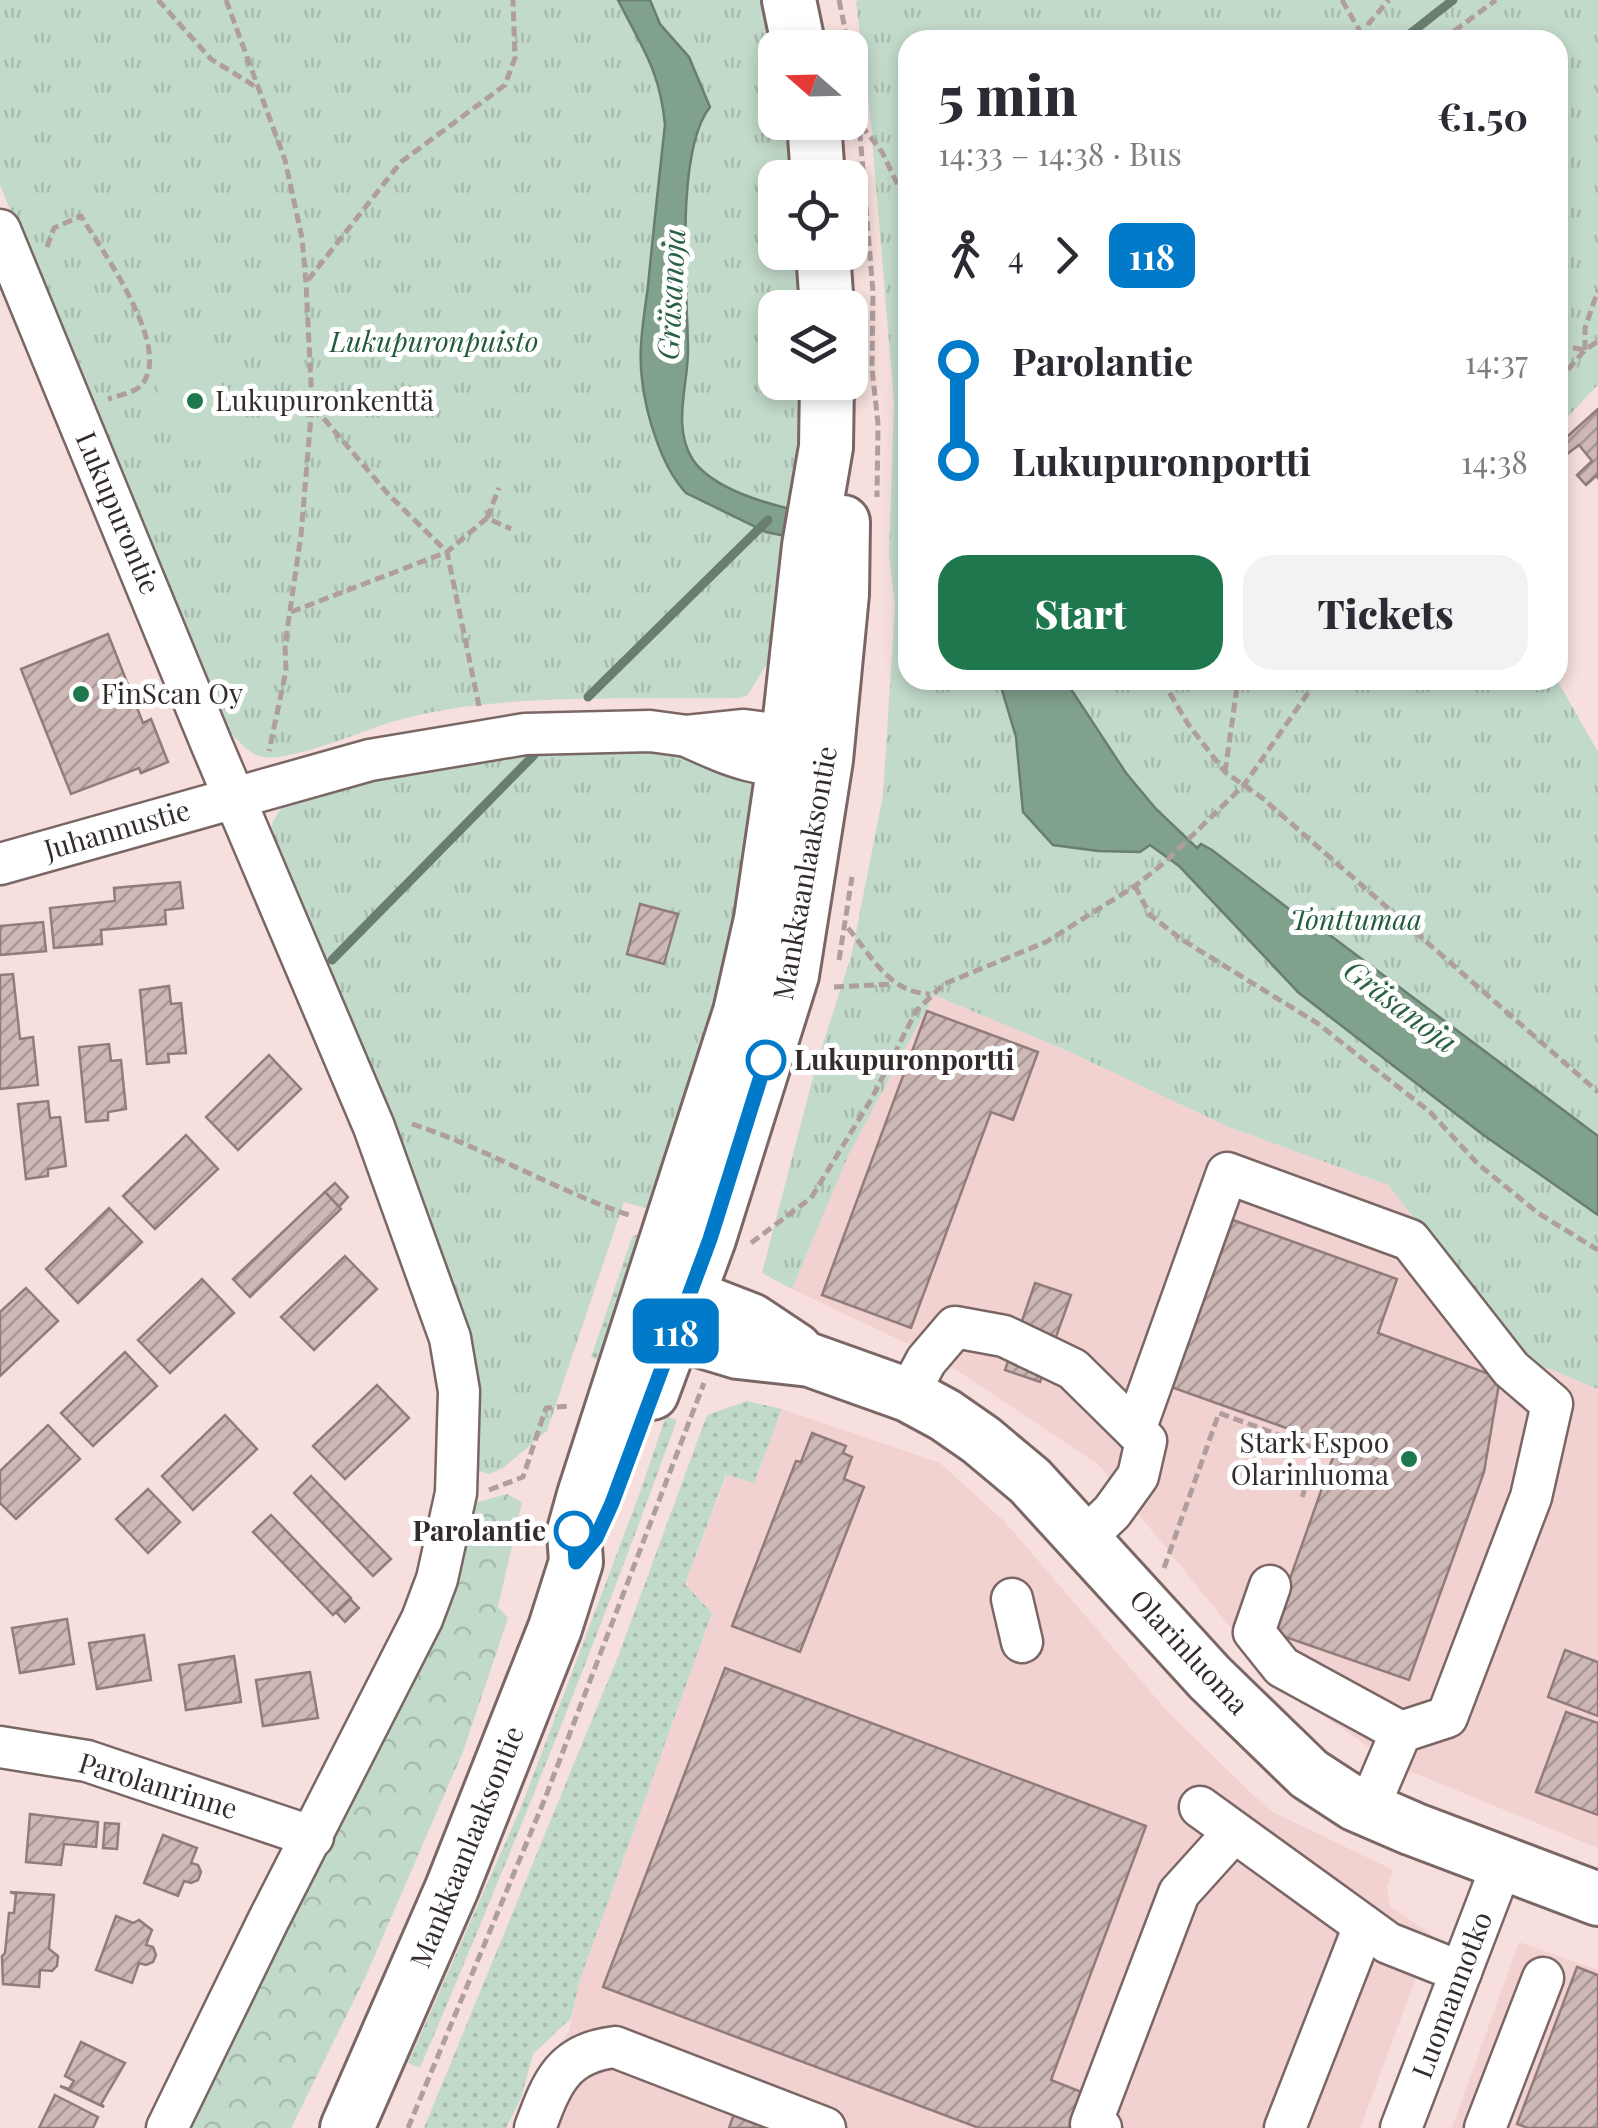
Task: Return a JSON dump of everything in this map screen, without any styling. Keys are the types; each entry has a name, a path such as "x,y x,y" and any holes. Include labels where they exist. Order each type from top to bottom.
{"main road":[{"path":"789,0 795,30"},
{"name":"Mankkaanlaaksontie","path":"347,2128 452,1888 548,1645 576,1562 574,1531 670,1310 792,975 799,755 842,594 843,520 826,448 827,400"},
{"name":"Olarinluoma","path":"670,1310 751,1320 810,1360 908,1396 982,1440 1030,1481 1210,1678 1309,1774 1368,1810 1598,1898"}],"street":[{"name":"Lukupurontie","path":"7,259 76,410 234,796"},
{"path":"167,2128 422,1619 456,1493 460,1455 459,1391 450,1338 374,1127 234,796 370,760 525,734 650,730 687,736 744,730 799,755"},
{"name":"Juhannustie","path":"0,864 234,796"},
{"path":"1135,1430 1227,1173 1410,1240 1510,1369 1552,1404 1531,1496 1447,1717 1401,1732 1282,1667 1254,1632 1270,1586"},
{"path":"908,1396 926,1362 955,1327 1004,1336 1072,1369 1146,1441 1138,1476 1112,1512 1084,1539"},
{"path":"1012,1599 1022,1642"},
{"path":"1368,1810 1401,1732"},
{"name":"Parolanrinne","path":"0,1748 88,1761 313,1837"},
{"path":"1200,1807 1388,1943 1460,1972"},
{"path":"1101,2128 1091,2124 1179,1892 1234,1832"},
{"name":"Luomannotko","path":"1406,2126 1502,1862"},
{"path":"1285,2128 1364,1926"},
{"path":"1485,2128 1543,1978"},
{"path":"535,2128 558,2076 587,2050 615,2047 825,2128"}],"path":[{"path":"158,0 211,59 258,89"},
{"path":"226,0 285,160 302,238 306,282 312,404 285,645 286,671 266,766"},
{"path":"306,282 401,162 506,85 515,58 512,0"},
{"path":"839,0 845,30"},
{"path":"1342,0 1359,30"},
{"path":"1367,30 1389,0"},
{"path":"1456,30 1496,0"},
{"path":"868,133 898,185"},
{"path":"7,259 46,250 54,228 81,216 141,318 150,349 146,377 137,388 76,410"},
{"path":"1585,350 1584,328 1598,290"},
{"path":"1568,370 1598,341"},
{"path":"1568,347 1585,350"},
{"path":"312,404 389,495 447,552 480,713"},
{"path":"290,612 447,552 486,518 499,488"},
{"path":"486,518 511,530"},
{"path":"1168,690 1224,772 1244,785 1598,1092"},
{"path":"1224,772 1236,690"},
{"path":"743,1249 811,1198 872,1098 916,1011 930,994 944,984 1046,942 1164,863 1244,785 1310,690"},
{"path":"1135,886 1150,915 1181,939 1317,1022 1430,1112 1478,1164 1538,1214 1598,1250"},
{"path":"846,926 893,984 914,994 930,994"},
{"path":"834,986 893,984"},
{"path":"374,1127 404,1122 437,1132 532,1177 630,1215"},
{"path":"408,2128 544,1801 702,1387 720,1386"},
{"path":"484,1492 523,1477 546,1408 568,1406"},
{"path":"1164,1568 1219,1413 1320,1450 1302,1497"}],"shaded area":[{"path":"934,995 1070,1052 1226,1126 1388,1185 1525,1359 1598,1389 1598,1848 1397,1766 1306,1704 1247,1648 1098,1464 938,1358 792,1289 848,1156"},
{"path":"782,1409 940,1463 1005,1522 1167,1711 1252,1794 1273,1812 1393,1870 1387,1887 1390,1906 1432,1935 1360,2128 524,2128 544,2075 569,2031 580,1980 712,1613 685,1584 727,1475 754,1483"},
{"path":"1519,1942 1598,1970 1598,2128 1452,2128"}],"green space":[{"name":"Lukupuronpuisto","path":"0,0 767,0 772,30 758,30 758,140 792,140 794,160 758,160 758,270 804,270 806,290 758,290 758,400 806,400 791,655 768,662 747,696 738,698 562,699 473,706 388,723 306,751 274,757 253,753 226,732 0,185"},
{"name":"Tonttumaa","path":"859,0 1598,0 1598,385 1568,416 1568,30 898,30 898,690 1563,690 1598,752 1598,1389 1525,1359 1388,1185 1226,1126 1070,1052 934,995 848,1156 792,1289 762,1273 816,1066 852,953 883,795 895,606 889,555 894,402 868,97 868,30 860,30 856,2"},
{"name":"Lukupuronkenttä","path":"203,340 244,439 188,463 146,363"},
{"path":"522,748 674,749 758,783 766,805 662,1213 624,1202 547,1431 503,1468 489,1474 469,1468 470,1404 269,839 273,821 284,803 436,758"},
{"path":"643,1232 611,1365 591,1357 632,1237"},
{"path":"747,1401 782,1409 754,1483 726,1475 685,1584 712,1613 580,1980 571,2018 533,2054 521,2098 506,2128 424,2128 619,1654 707,1415"},
{"path":"666,1416 677,1420 616,1584 420,2068 408,2063 522,1805"},
{"path":"507,1494 522,1502 498,1607 508,1618 464,1749 365,1978 291,2128 183,2128 336,1836 436,1631 471,1504"}],"water":[{"name":"Gräsanoja","path":"618,0 650,0 660,24 689,57 710,107 699,128 687,187 688,361 682,419 687,447 702,471 728,488 802,512 795,538 766,532 686,493 669,469 651,424 641,368 642,332 665,125 654,74"},
{"name":"Gräsanoja","path":"1002,690 1072,690 1126,773 1197,848 1201,844 1212,850 1598,1136 1598,1215 1482,1134 1299,993 1179,866 1150,845 1140,852 1053,845 1023,812 1016,737"}],"building":[{"path":"1598,409 1598,478 1586,485 1577,475 1592,461 1579,445 1568,453 1568,436"},
{"name":"FinScan Oy","path":"108,634 143,723 151,719 168,762 141,773 139,768 71,794 21,669"},
{"path":"180,882 183,908 165,910 166,924 101,930 102,944 54,948 50,908 115,901 114,888"},
{"path":"640,904 678,914 664,964 627,954"},
{"path":"43,922 46,951 0,955 0,926"},
{"path":"13,974 20,1039 33,1037 38,1085 0,1089 0,975"},
{"path":"169,986 171,1004 181,1003 186,1053 168,1054 169,1062 147,1064 140,990"},
{"path":"927,1011 1038,1052 1013,1120 991,1112 911,1328 822,1295"},
{"path":"109,1044 111,1061 121,1060 126,1109 108,1112 108,1120 86,1122 79,1047"},
{"path":"269,1055 301,1089 238,1150 206,1117"},
{"path":"48,1101 50,1118 60,1117 66,1166 48,1169 48,1176 26,1179 18,1104"},
{"path":"186,1135 218,1169 155,1229 123,1196"},
{"path":"335,1183 348,1197 339,1207 325,1192"},
{"path":"325,1192 341,1209 250,1297 233,1279"},
{"path":"109,1208 142,1242 78,1303 46,1269"},
{"name":"Stark Espoo Olarinluoma","path":"1233,1220 1397,1279 1378,1333 1500,1378 1484,1472 1409,1680 1271,1632 1337,1446 1171,1387"},
{"path":"345,1256 377,1289 314,1350 281,1317"},
{"path":"202,1279 234,1313 170,1373 138,1340"},
{"path":"1035,1283 1071,1295 1040,1382 1005,1370"},
{"path":"26,1288 58,1321 0,1376 0,1312"},
{"path":"125,1352 157,1386 93,1446 61,1413"},
{"path":"377,1385 409,1418 345,1479 313,1446"},
{"path":"225,1415 257,1449 193,1510 162,1476"},
{"path":"48,1425 80,1459 16,1519 0,1503 0,1471"},
{"path":"812,1433 846,1446 843,1453 852,1457 844,1479 864,1487 800,1652 732,1626 796,1461 801,1462"},
{"path":"311,1476 391,1559 373,1576 294,1493"},
{"path":"148,1489 180,1522 148,1553 116,1519"},
{"path":"271,1515 351,1598 333,1615 253,1532"},
{"path":"350,1599 359,1608 345,1622 336,1612"},
{"path":"67,1619 74,1664 20,1673 12,1628"},
{"path":"144,1635 151,1680 97,1689 89,1643"},
{"path":"1565,1650 1598,1662 1598,1716 1548,1697"},
{"path":"234,1656 241,1702 186,1710 179,1665"},
{"path":"725,1668 1146,1826 1051,2080 1084,2093 1071,2128 979,2128 603,1987"},
{"path":"310,1672 318,1718 263,1726 256,1680"},
{"path":"1566,1712 1598,1723 1598,1815 1536,1792"},
{"path":"30,1814 98,1822 96,1847 64,1844 61,1865 26,1862"},
{"path":"105,1823 119,1824 117,1849 103,1848"},
{"path":"163,1835 197,1848 191,1863 198,1865 201,1872 198,1880 184,1881 178,1896 144,1883"},
{"path":"10,1892 54,1895 49,1949 58,1956 57,1966 52,1971 40,1970 39,1987 3,1984 2,1956 16,1894"},
{"path":"116,1916 133,1923 139,1920 152,1930 146,1945 153,1947 156,1955 153,1962 139,1963 132,1983 96,1970"},
{"path":"1577,1967 1598,1975 1598,2128 1528,2128 1517,2124"},
{"path":"81,2042 125,2063 101,2104 104,2107 60,2086 69,2089 74,2081 65,2076"},
{"path":"55,2095 98,2117 93,2128 39,2128"},
{"path":"735,2111 764,2122 762,2128 729,2128"}],"waterway":[{"path":"1415,30 1453,0"},
{"path":"588,697 768,520"},
{"path":"332,960 534,755"}],"bus line":[{"name":"118","path":"574,1531 576,1562 596,1538 612,1503 710,1239 766,1060"}],"place":[{"name":"Lukupuronkenttä","path":"195,401"},
{"name":"FinScan Oy","path":"81,694"},
{"name":"Lukupuronportti","path":"766,1060"},
{"name":"Stark Espoo Olarinluoma","path":"1409,1459"},
{"name":"Parolantie","path":"574,1531"}]}
